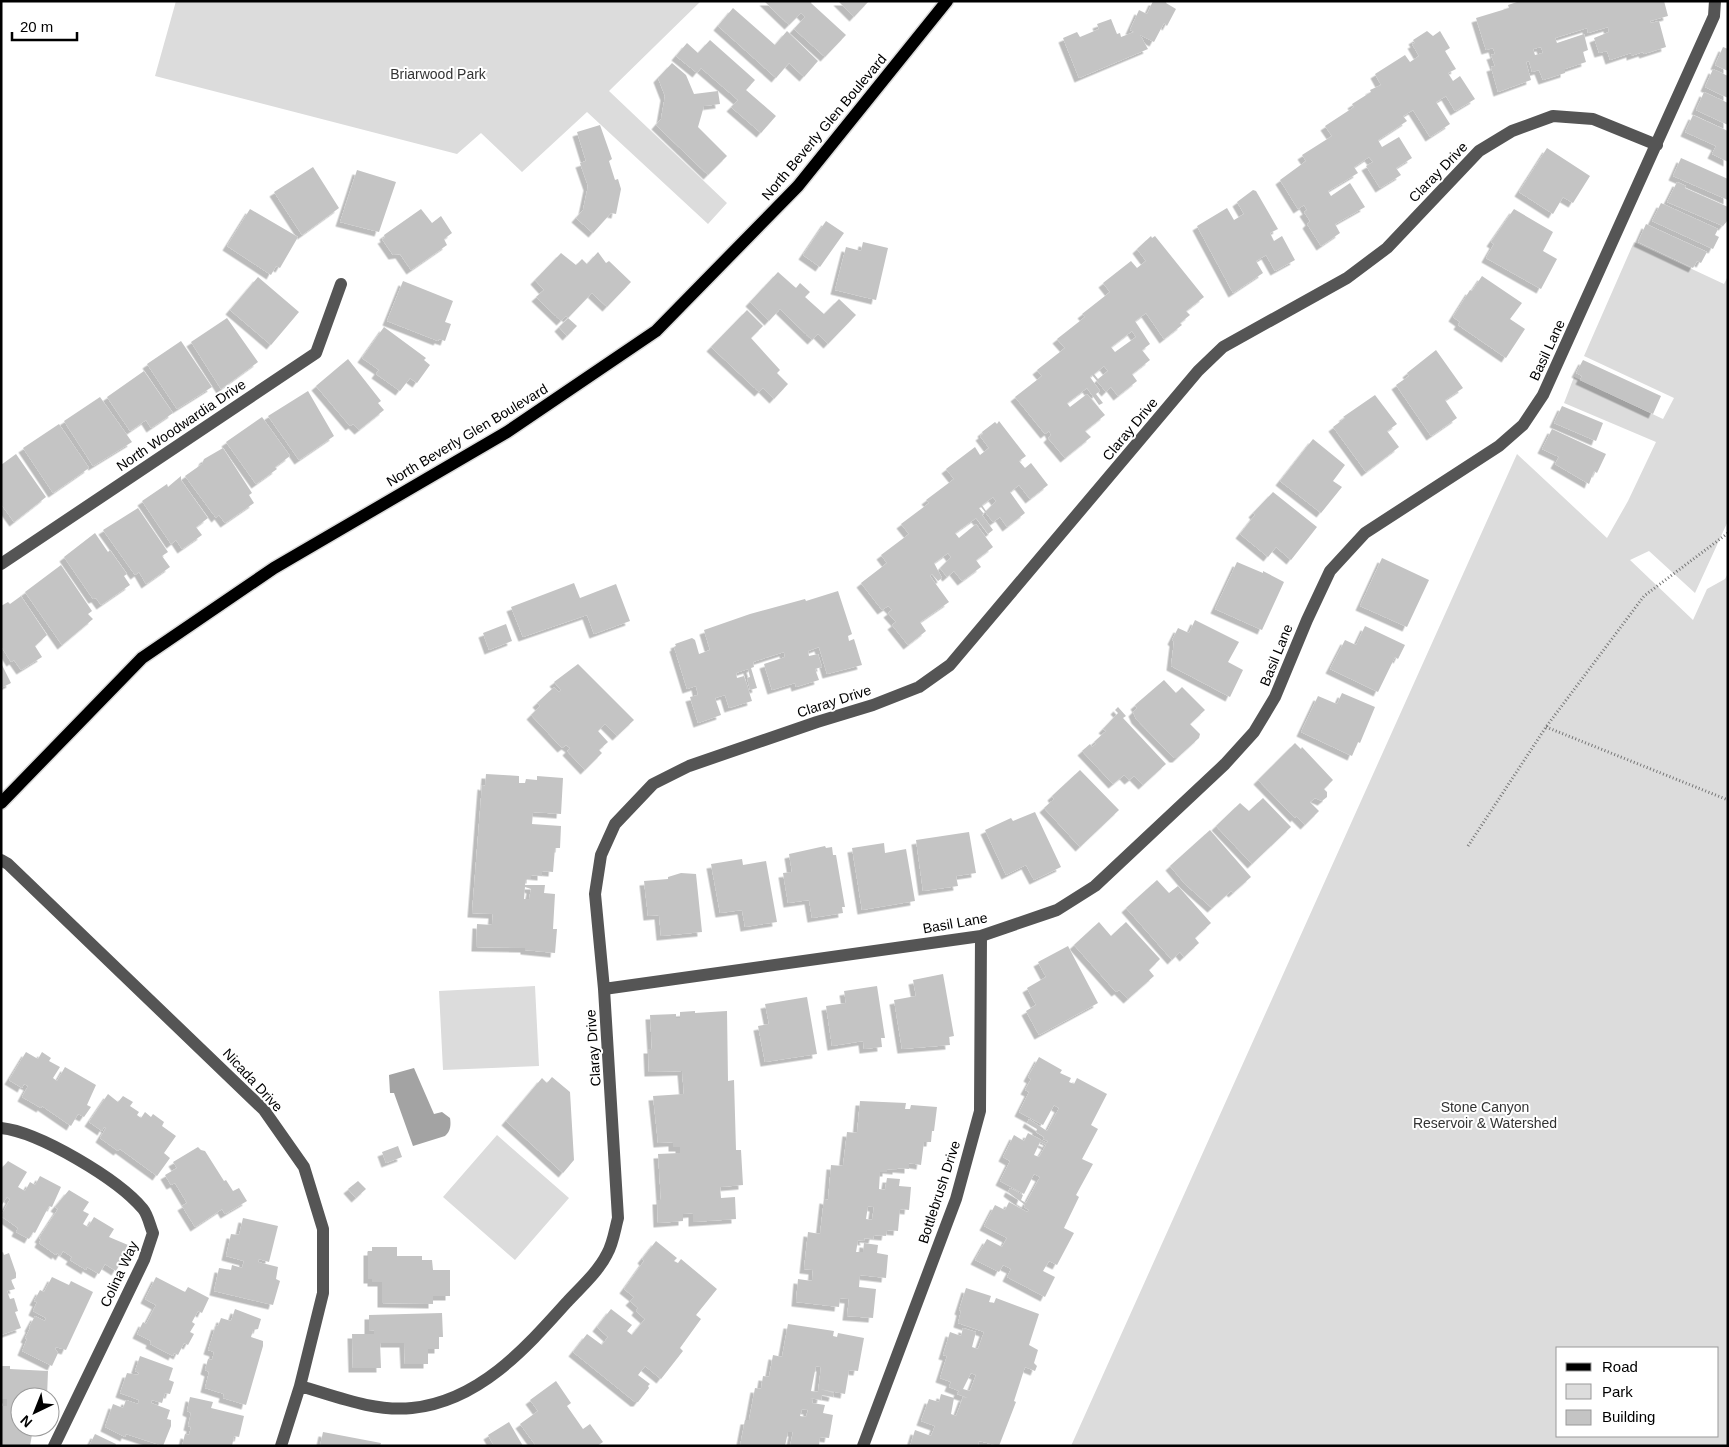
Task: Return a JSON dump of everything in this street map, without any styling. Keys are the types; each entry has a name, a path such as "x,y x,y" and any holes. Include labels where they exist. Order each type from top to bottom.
{"main road":[{"name":"North Beverly Glen Boulevard","path":"1,803 142,658 274,568 506,432 656,331 798,186 947,1"}],"street":[{"name":"Basil Lane","path":"604,989 981,936 1057,910 1095,886 1203,784 1254,732 1275,697 1330,571 1365,533 1499,446 1523,425 1542,395 1657,145 1714,16 1715,1"},
{"name":"Claray Drive","path":"300,1386 366,1405 411,1409 449,1401 492,1376 528,1346 608,1254 618,1218 604,989 596,894 601,855 615,824 653,784 689,766 873,705 919,687 950,665 1198,372 1223,348 1347,278 1387,248 1480,151 1512,131 1553,116 1593,119 1657,145"},
{"name":"North Woodwardia Drive","path":"1,564 316,353 342,284"},
{"name":"Nicada Drive","path":"1,852 4,862 264,1110 304,1167 324,1228 323,1292 300,1386 281,1446"},
{"name":"Bottlebrush Drive","path":"862,1446 956,1199 980,1111 981,936"},
{"name":"Colina Way","path":"1,1128 15,1130 69,1154 110,1181 143,1210 153,1233 144,1260 54,1446"}],"path":[{"path":"1468,846 1546,727 1644,596 1728,533"},
{"path":"1546,727 1728,800"}],"green space":[{"name":"Briarwood Park","path":"176,1 701,1 609,91 727,203 708,224 587,112 522,172 481,133 457,154 155,76"},
{"name":"Stone Canyon Reservoir & Watershed","path":"1634,242 1724,284 1728,276 1728,521 1695,593 1649,551 1630,560 1693,620 1707,589 1725,579 1728,573 1728,1446 1071,1446 1517,454 1607,538 1628,501 1656,442 1564,403 1574,377 1663,419 1674,398 1584,356"},
{"path":"535,986 539,1066 443,1070 439,991"},
{"path":"497,1135 569,1198 515,1260 443,1197"}],"shaded area":[{"path":"414,1068 434,1114 442,1112 450,1118 450,1123 449,1130 445,1136 413,1146 394,1093 390,1093 389,1075"}],"building":[{"path":"764,1 812,1 811,3 846,35 825,57 794,29 805,17 801,13 789,25"},
{"path":"838,1 869,1 854,17"},
{"path":"1153,1 1167,1 1166,3 1176,9 1167,26 1164,23 1154,42 1140,35 1148,49 1079,78 1063,38 1077,32 1080,37 1099,29 1097,24 1111,19 1117,34 1120,33 1121,37 1134,32 1130,30 1139,10 1147,14"},
{"path":"1520,1 1664,1 1668,16 1650,21 1651,23 1659,21 1666,47 1644,54 1643,52 1631,56 1631,53 1610,60 1607,51 1599,53 1594,38 1609,32 1608,27 1588,33 1587,28 1555,38 1557,43 1584,34 1588,50 1583,52 1586,62 1565,69 1565,73 1543,80 1539,70 1532,72 1529,61 1526,62 1531,80 1498,92 1491,67 1495,66 1491,55 1495,54 1493,48 1486,50 1476,18 1509,8 1508,5","holes":["1541,47 1543,53 1535,55 1533,49"]},
{"path":"733,8 775,45 787,31 818,61 804,77 789,63 776,78 718,26"},
{"path":"1427,31 1433,36 1440,31 1450,48 1445,51 1456,69 1448,73 1453,81 1460,76 1475,99 1455,111 1446,96 1436,102 1450,124 1430,137 1413,110 1403,116 1407,121 1378,140 1382,147 1399,137 1412,158 1396,168 1401,175 1380,188 1366,166 1373,162 1369,157 1354,167 1358,173 1328,191 1331,196 1350,183 1365,207 1335,224 1340,233 1321,246 1307,224 1310,221 1304,212 1307,210 1304,205 1298,209 1280,180 1306,161 1302,155 1332,136 1325,126 1354,107 1352,104 1371,92 1370,90 1381,85 1375,74 1405,55 1410,62 1419,56 1412,44 1415,43 1413,40"},
{"path":"710,40 755,80 746,90 776,116 761,133 731,107 738,100 701,68 697,73 676,56 687,43 698,53"},
{"path":"1723,47 1728,49 1728,71 1715,65"},
{"path":"672,63 686,75 694,94 718,91 720,104 704,106 698,127 727,156 708,175 656,125 661,119 665,96 658,78"},
{"path":"1713,69 1728,76 1728,98 1705,87"},
{"path":"1704,92 1728,103 1728,125 1696,110"},
{"path":"1693,115 1728,131 1728,162 1712,154 1716,146 1685,132"},
{"path":"600,125 612,159 609,161 615,180 618,179 621,189 616,214 611,213 593,233 576,218 583,210 588,186 580,163 586,161 577,132"},
{"path":"1547,148 1590,176 1573,203 1563,197 1553,214 1519,192"},
{"path":"1681,158 1728,179 1728,200 1673,176"},
{"path":"313,167 339,208 302,235 274,192"},
{"path":"357,170 396,182 379,232 340,222"},
{"path":"1677,182 1686,186 1685,188 1728,207 1728,220 1723,226 1667,202"},
{"path":"1253,190 1256,191 1278,229 1270,233 1274,241 1282,236 1295,260 1275,271 1266,255 1256,261 1263,273 1233,293 1197,226 1227,208 1234,220 1244,214 1237,202"},
{"path":"1661,203 1718,229 1715,235 1719,237 1713,249 1652,221"},
{"path":"250,209 298,237 280,268 276,266 271,275 227,246"},
{"path":"421,209 432,223 441,216 452,233 444,239 447,245 411,270 400,254 393,255 382,239 385,238 384,235"},
{"path":"1514,209 1553,232 1543,251 1557,259 1541,289 1486,258 1494,244 1491,242"},
{"path":"826,221 844,233 820,267 803,255"},
{"path":"1646,224 1707,252 1701,263 1697,261 1693,268 1638,242"},
{"path":"1151,236 1152,238 1155,236 1204,297 1186,311 1190,315 1180,323 1182,325 1164,339 1146,313 1135,321 1150,344 1142,350 1150,360 1132,374 1137,381 1118,396 1111,387 1106,392 1092,375 1090,377 1100,391 1096,394 1103,403 1099,405 1087,388 1067,403 1070,407 1087,394 1105,415 1085,431 1091,437 1065,458 1048,438 1051,435 1049,431 1045,434 1015,397 1042,376 1037,370 1065,348 1057,339 1085,317 1082,314 1110,292 1103,283 1131,261 1137,268 1146,261 1137,249","holes":["1132,331 1136,337 1115,352 1111,347","1104,366 1108,371 1098,379 1094,374"]},
{"path":"863,242 888,248 876,300 835,290 846,247 861,251"},
{"path":"598,252 606,263 609,261 631,282 607,307 592,293 568,318 566,316 561,321 536,297 544,290 535,280 561,253 576,265 582,259 587,264"},
{"path":"778,272 796,288 800,283 810,292 805,297 824,314 839,299 856,315 828,344 818,334 812,340 780,309 769,321 750,302"},
{"path":"1482,276 1522,303 1510,319 1525,329 1506,358 1458,325 1460,322 1453,317 1470,290 1472,291"},
{"path":"258,277 299,312 271,345 230,310"},
{"path":"403,281 453,301 445,322 451,324 445,341 439,339 438,341 387,321"},
{"path":"747,310 763,326 751,338 780,370 777,373 788,384 774,399 763,388 759,392 711,347"},
{"path":"227,318 258,362 221,389 191,342"},
{"path":"568,318 577,326 567,336 559,327"},
{"path":"384,327 426,358 424,360 430,365 417,383 410,378 400,391 376,374 379,370 362,358"},
{"path":"181,341 212,387 177,409 147,364"},
{"path":"1436,350 1463,388 1445,400 1457,418 1431,436 1396,385 1409,376 1407,373"},
{"path":"348,359 381,401 378,403 384,410 359,430 353,424 350,426 316,386"},
{"path":"1583,360 1661,396 1653,414 1580,380 1582,376 1576,373"},
{"path":"144,371 173,413 151,428 146,420 130,431 107,397"},
{"path":"308,391 334,436 299,460 268,416"},
{"path":"1375,395 1397,424 1387,431 1399,447 1366,472 1333,427 1345,418 1343,417"},
{"path":"100,397 132,442 93,466 64,421"},
{"path":"1562,406 1603,423 1596,441 1554,423"},
{"path":"262,417 290,456 275,467 277,469 256,484 226,442"},
{"path":"999,421 1026,456 1019,461 1025,468 1031,463 1048,485 1030,499 1019,485 1010,492 1025,513 1007,527 1000,517 993,522 981,507 979,508 984,514 982,515 993,530 988,534 976,518 955,533 959,538 976,524 993,547 976,560 981,567 962,581 954,571 947,577 940,568 951,557 948,553 934,563 942,578 938,581 932,574 930,576 949,602 920,622 926,631 908,645 892,625 896,622 888,613 892,610 888,606 882,610 861,583 887,563 881,555 909,534 901,524 929,503 926,500 954,479 946,469 975,447 980,455 989,448 980,436 983,434 982,432 995,422 997,424","holes":["993,497 996,501 986,511 982,505"]},
{"path":"59,424 89,468 53,493 23,448"},
{"path":"1552,429 1606,454 1597,473 1594,471 1589,484 1555,464 1559,457 1542,449"},
{"path":"1313,439 1345,465 1333,481 1342,487 1321,513 1280,481"},
{"path":"223,448 252,493 249,495 254,503 225,523 219,515 216,518 185,476 202,464 204,459"},
{"path":"16,454 46,497 14,522 1,504 1,465"},
{"path":"181,476 181,480 208,518 196,527 202,535 182,549 176,540 171,544 142,501 167,484 168,487"},
{"path":"1273,492 1317,527 1291,560 1276,547 1268,557 1240,534 1255,515 1253,513"},
{"path":"138,508 168,552 162,556 170,567 146,584 139,572 135,575 103,530"},
{"path":"95,533 127,574 124,576 130,585 101,605 96,598 93,599 64,557"},
{"path":"1382,558 1429,580 1407,627 1360,606"},
{"path":"1237,562 1263,573 1263,571 1284,582 1262,630 1215,609"},
{"path":"61,565 92,611 88,614 93,619 62,645 25,592"},
{"path":"574,583 580,598 616,584 630,621 594,634 587,615 523,637 511,607"},
{"path":"838,591 852,634 848,636 849,641 854,639 862,665 827,674 819,647 808,651 809,656 818,654 822,667 815,669 819,680 796,687 795,683 772,690 764,664 785,657 784,652 753,662 754,667 751,668 757,688 750,690 747,678 750,677 748,669 736,673 737,678 744,676 752,701 729,708 725,695 715,698 721,715 698,723 690,697 698,695 696,686 687,689 674,647 676,646 675,644 692,638 695,640 699,654 710,650 704,630 750,614 805,599 806,601"},
{"path":"21,596 47,635 35,646 42,657 21,670 14,660 11,662 1,646 1,606 8,602 10,604"},
{"path":"1195,620 1239,642 1228,662 1243,670 1230,697 1171,666 1174,642 1172,640 1178,628 1189,633"},
{"path":"506,624 512,641 489,650 483,633"},
{"path":"1365,626 1405,645 1398,659 1395,657 1378,692 1330,669 1345,640 1356,645"},
{"path":"1,663 11,683 1,688"},
{"path":"578,664 634,720 617,736 605,724 598,731 608,742 599,750 602,753 585,770 567,751 570,748 566,745 562,748 531,715 540,706 537,703 554,687 559,692 561,690 554,682"},
{"path":"1164,680 1176,693 1182,687 1205,710 1190,724 1200,734 1199,738 1177,758 1174,758 1136,719 1133,712 1137,708 1135,705"},
{"path":"1342,693 1375,707 1360,743 1358,742 1352,756 1301,732 1318,696 1337,704"},
{"path":"1118,707 1126,716 1123,718 1166,764 1143,785 1134,776 1129,780 1124,775 1113,784 1082,751 1090,744 1092,747 1096,744 1094,742 1106,731 1103,729 1118,713 1115,710"},
{"path":"1295,743 1301,749 1302,747 1333,780 1324,789 1327,792 1327,797 1322,801 1315,798 1310,802 1319,811 1305,825 1296,816 1295,818 1258,780"},
{"path":"1080,770 1119,810 1080,847 1044,808 1054,799 1052,796"},
{"path":"486,774 519,776 519,783 525,783 526,779 537,780 537,776 563,778 561,814 533,812 532,824 561,826 560,848 555,848 553,872 542,871 542,876 531,875 531,879 526,879 525,885 545,885 544,893 555,894 553,929 557,929 555,953 525,950 525,948 476,947 477,924 492,925 493,914 472,913 482,785 485,786","holes":["525,887 531,889 529,899 524,899"]},
{"path":"1263,798 1291,827 1252,864 1216,826 1240,803 1249,811"},
{"path":"1035,812 1061,867 1034,880 1026,865 1006,875 985,830 1011,818 1013,821"},
{"path":"1210,830 1251,877 1212,908 1185,884 1170,866"},
{"path":"969,832 976,873 956,876 958,886 923,891 916,840"},
{"path":"884,843 885,853 906,849 915,901 862,910 852,848"},
{"path":"825,846 826,848 832,847 833,855 836,855 845,907 842,907 843,913 812,918 809,900 788,903 783,873 792,872 789,854"},
{"path":"742,859 743,865 766,861 777,922 745,927 742,910 720,913 711,864"},
{"path":"681,873 696,874 702,932 661,936 659,915 648,916 644,881 668,879 668,877"},
{"path":"1157,880 1169,893 1178,886 1211,923 1195,938 1199,943 1184,957 1180,952 1172,960 1126,908"},
{"path":"1099,922 1111,936 1126,922 1160,959 1149,970 1154,976 1128,999 1119,990 1116,992 1074,945"},
{"path":"1068,946 1098,1003 1039,1035 1026,1011 1036,1005 1027,988 1046,977 1038,962"},
{"path":"943,974 954,1036 949,1037 950,1045 902,1049 894,1000 916,996 913,980"},
{"path":"877,986 885,1038 881,1038 882,1047 864,1049 863,1041 832,1046 826,1006 846,1003 844,991"},
{"path":"807,997 817,1054 765,1062 758,1026 769,1024 765,1004"},
{"path":"695,1011 695,1013 727,1011 728,1081 734,1080 736,1150 741,1150 743,1185 720,1187 721,1198 735,1197 736,1219 693,1222 693,1213 683,1214 683,1221 658,1223 657,1200 661,1200 658,1154 680,1153 680,1147 673,1147 673,1142 658,1143 653,1096 684,1094 682,1071 649,1072 648,1049 652,1049 650,1015 676,1014 676,1018 680,1018 680,1012"},
{"path":"26,1052 38,1059 42,1052 51,1058 49,1061 60,1067 53,1078 57,1081 65,1067 96,1085 87,1105 91,1107 84,1117 78,1114 71,1126 42,1106 41,1108 22,1097 28,1086 24,1084 22,1088 9,1080"},
{"path":"1039,1057 1062,1070 1060,1073 1071,1078 1069,1082 1074,1084 1077,1078 1107,1094 1091,1125 1098,1129 1082,1159 1093,1164 1076,1195 1079,1197 1064,1228 1074,1233 1057,1265 1049,1261 1043,1271 1055,1277 1045,1297 1007,1277 1011,1269 1003,1265 999,1272 975,1260 987,1239 1002,1247 1007,1238 984,1226 995,1205 1005,1210 1009,1202 1027,1212 1029,1210 1024,1207 1025,1205 1008,1192 1010,1188 1023,1195 1021,1200 1026,1203 1040,1177 1034,1174 1024,1194 1000,1181 1010,1161 1003,1157 1014,1135 1024,1141 1028,1133 1047,1143 1048,1141 1043,1139 1044,1137 1036,1132 1037,1129 1027,1123 1029,1119 1047,1131 1059,1108 1054,1105 1043,1125 1019,1112 1029,1092 1025,1090 1031,1079 1028,1077","holes":["1040,1142 1046,1145 1039,1157 1034,1155"]},
{"path":"552,1077 570,1092 574,1160 563,1173 506,1121 542,1078 547,1083"},
{"path":"108,1094 118,1102 123,1096 133,1102 130,1106 139,1112 137,1115 141,1118 145,1112 151,1117 153,1114 164,1122 162,1126 176,1136 164,1153 170,1158 157,1176 120,1149 118,1151 100,1138 106,1128 104,1127 102,1131 89,1122"},
{"path":"860,1101 906,1103 905,1109 910,1109 911,1105 937,1107 931,1142 924,1142 921,1165 909,1163 909,1169 887,1169 887,1172 880,1172 879,1189 885,1190 887,1178 900,1179 899,1186 911,1187 909,1210 900,1209 898,1231 887,1230 886,1236 874,1235 873,1239 864,1238 865,1241 858,1240 856,1252 863,1252 864,1243 878,1245 877,1253 888,1255 886,1278 860,1275 859,1287 876,1289 873,1318 847,1316 849,1299 840,1298 839,1307 796,1302 798,1279 812,1281 813,1270 804,1269 808,1232 820,1234 824,1199 828,1200 831,1165 843,1166 847,1132 857,1133","holes":["868,1206 874,1207 872,1220 866,1219"]},
{"path":"398,1146 402,1157 386,1163 382,1152"},
{"path":"198,1147 205,1151 224,1181 226,1180 233,1191 239,1188 247,1201 225,1214 222,1209 195,1227 182,1206 187,1203 175,1183 171,1185 165,1175 177,1168 173,1162"},
{"path":"8,1161 27,1172 18,1187 25,1191 30,1182 35,1185 40,1176 61,1187 52,1207 49,1206 35,1233 33,1232 29,1239 16,1232 18,1228 1,1216 10,1199 7,1197 1,1206 1,1169"},
{"path":"358,1181 366,1189 356,1198 348,1189"},
{"path":"69,1190 89,1202 83,1211 89,1214 83,1224 88,1227 94,1217 114,1229 109,1237 128,1245 126,1248 129,1249 116,1271 105,1264 99,1274 87,1267 86,1270 70,1260 72,1257 63,1251 60,1256 57,1253 56,1255 39,1243 41,1239 39,1238 58,1209 55,1207"},
{"path":"243,1218 278,1226 269,1262 259,1259 258,1262 278,1267 276,1279 280,1281 273,1305 214,1291 219,1268 231,1270 232,1265 242,1268 244,1261 226,1256 231,1234 239,1235"},
{"path":"656,1241 677,1258 674,1261 678,1263 681,1259 717,1289 696,1315 701,1319 680,1348 683,1351 661,1379 645,1366 638,1375 650,1384 638,1402 635,1402 573,1352 587,1334 602,1345 608,1337 597,1327 611,1309 632,1325 627,1331 632,1335 645,1319 636,1311 638,1308 630,1301 634,1297 624,1289 644,1261 642,1259"},
{"path":"372,1247 397,1247 397,1256 422,1256 422,1260 432,1260 433,1270 450,1270 450,1296 433,1296 433,1304 382,1303 382,1282 372,1282 372,1279 368,1279 368,1251 372,1251"},
{"path":"3,1252 4,1255 9,1253 16,1273 16,1278 11,1280 15,1289 7,1291 10,1299 14,1298 18,1311 15,1312 21,1328 1,1335 1,1253"},
{"path":"52,1277 69,1285 71,1281 93,1292 66,1350 56,1347 55,1349 58,1353 52,1366 22,1351 29,1327 35,1316 45,1321 46,1318 33,1311 37,1302 34,1301 40,1290 44,1292"},
{"path":"156,1277 185,1292 188,1287 209,1298 202,1313 198,1311 192,1322 195,1324 190,1332 194,1334 188,1345 184,1343 178,1355 174,1353 173,1356 150,1344 151,1341 137,1334 143,1322 146,1324 156,1305 145,1299"},
{"path":"966,1288 991,1296 989,1302 994,1303 996,1298 1039,1314 1029,1345 1038,1350 1034,1363 1037,1366 1035,1371 1025,1367 1014,1401 1016,1402 999,1446 979,1441 978,1446 910,1446 915,1430 931,1436 935,1426 921,1421 929,1399 939,1402 941,1394 954,1398 951,1414 956,1416 963,1397 968,1398 957,1394 959,1391 949,1387 951,1382 940,1378 947,1356 943,1355 950,1332 961,1336 963,1328 976,1332 972,1347 978,1349 984,1332 958,1323 961,1311 959,1310","holes":["971,1373 976,1375 970,1391 963,1389"]},
{"path":"235,1309 261,1319 258,1329 253,1330 251,1337 263,1341 263,1346 246,1405 223,1398 224,1394 205,1388 209,1372 205,1370 208,1359 212,1360 214,1352 208,1350 216,1325 218,1326 221,1318 231,1321"},
{"path":"442,1313 443,1337 439,1337 439,1349 428,1349 428,1364 405,1364 404,1343 380,1343 381,1368 353,1368 352,1334 374,1334 374,1330 369,1331 369,1315"},
{"path":"788,1324 834,1331 833,1336 837,1337 838,1333 864,1338 858,1371 849,1370 845,1394 820,1389 834,1393 833,1397 822,1395 821,1400 810,1398 813,1399 812,1403 825,1405 823,1413 833,1415 829,1438 820,1437 819,1446 790,1446 793,1432 788,1432 785,1446 740,1446 745,1420 749,1420 755,1388 761,1389 763,1376 769,1377 773,1355 782,1357","holes":["816,1366 821,1367 818,1392 811,1391","802,1409 808,1410 806,1417 800,1416"]},
{"path":"140,1356 173,1368 169,1380 174,1382 170,1394 165,1393 162,1403 152,1400 151,1403 170,1410 167,1419 171,1420 171,1426 163,1446 126,1434 125,1437 105,1427 113,1404 123,1408 126,1400 138,1404 139,1400 120,1393 127,1373 138,1375 139,1373 135,1371"},
{"path":"1,1366 10,1366 10,1369 48,1371 47,1387 10,1387 10,1437 32,1437 30,1446 1,1446 1,1406 7,1406 7,1399 1,1399"},
{"path":"556,1381 571,1403 567,1406 583,1429 590,1424 603,1442 597,1446 536,1446 520,1424 538,1411 530,1400"},
{"path":"190,1397 213,1402 211,1408 244,1416 239,1437 234,1436 232,1446 182,1446 185,1434 189,1435 191,1427 188,1426 191,1413 187,1411"},
{"path":"509,1422 523,1446 494,1446 488,1435"},
{"path":"323,1432 381,1443 380,1446 320,1446"},
{"path":"95,1434 116,1444 115,1446 89,1446"}]}
